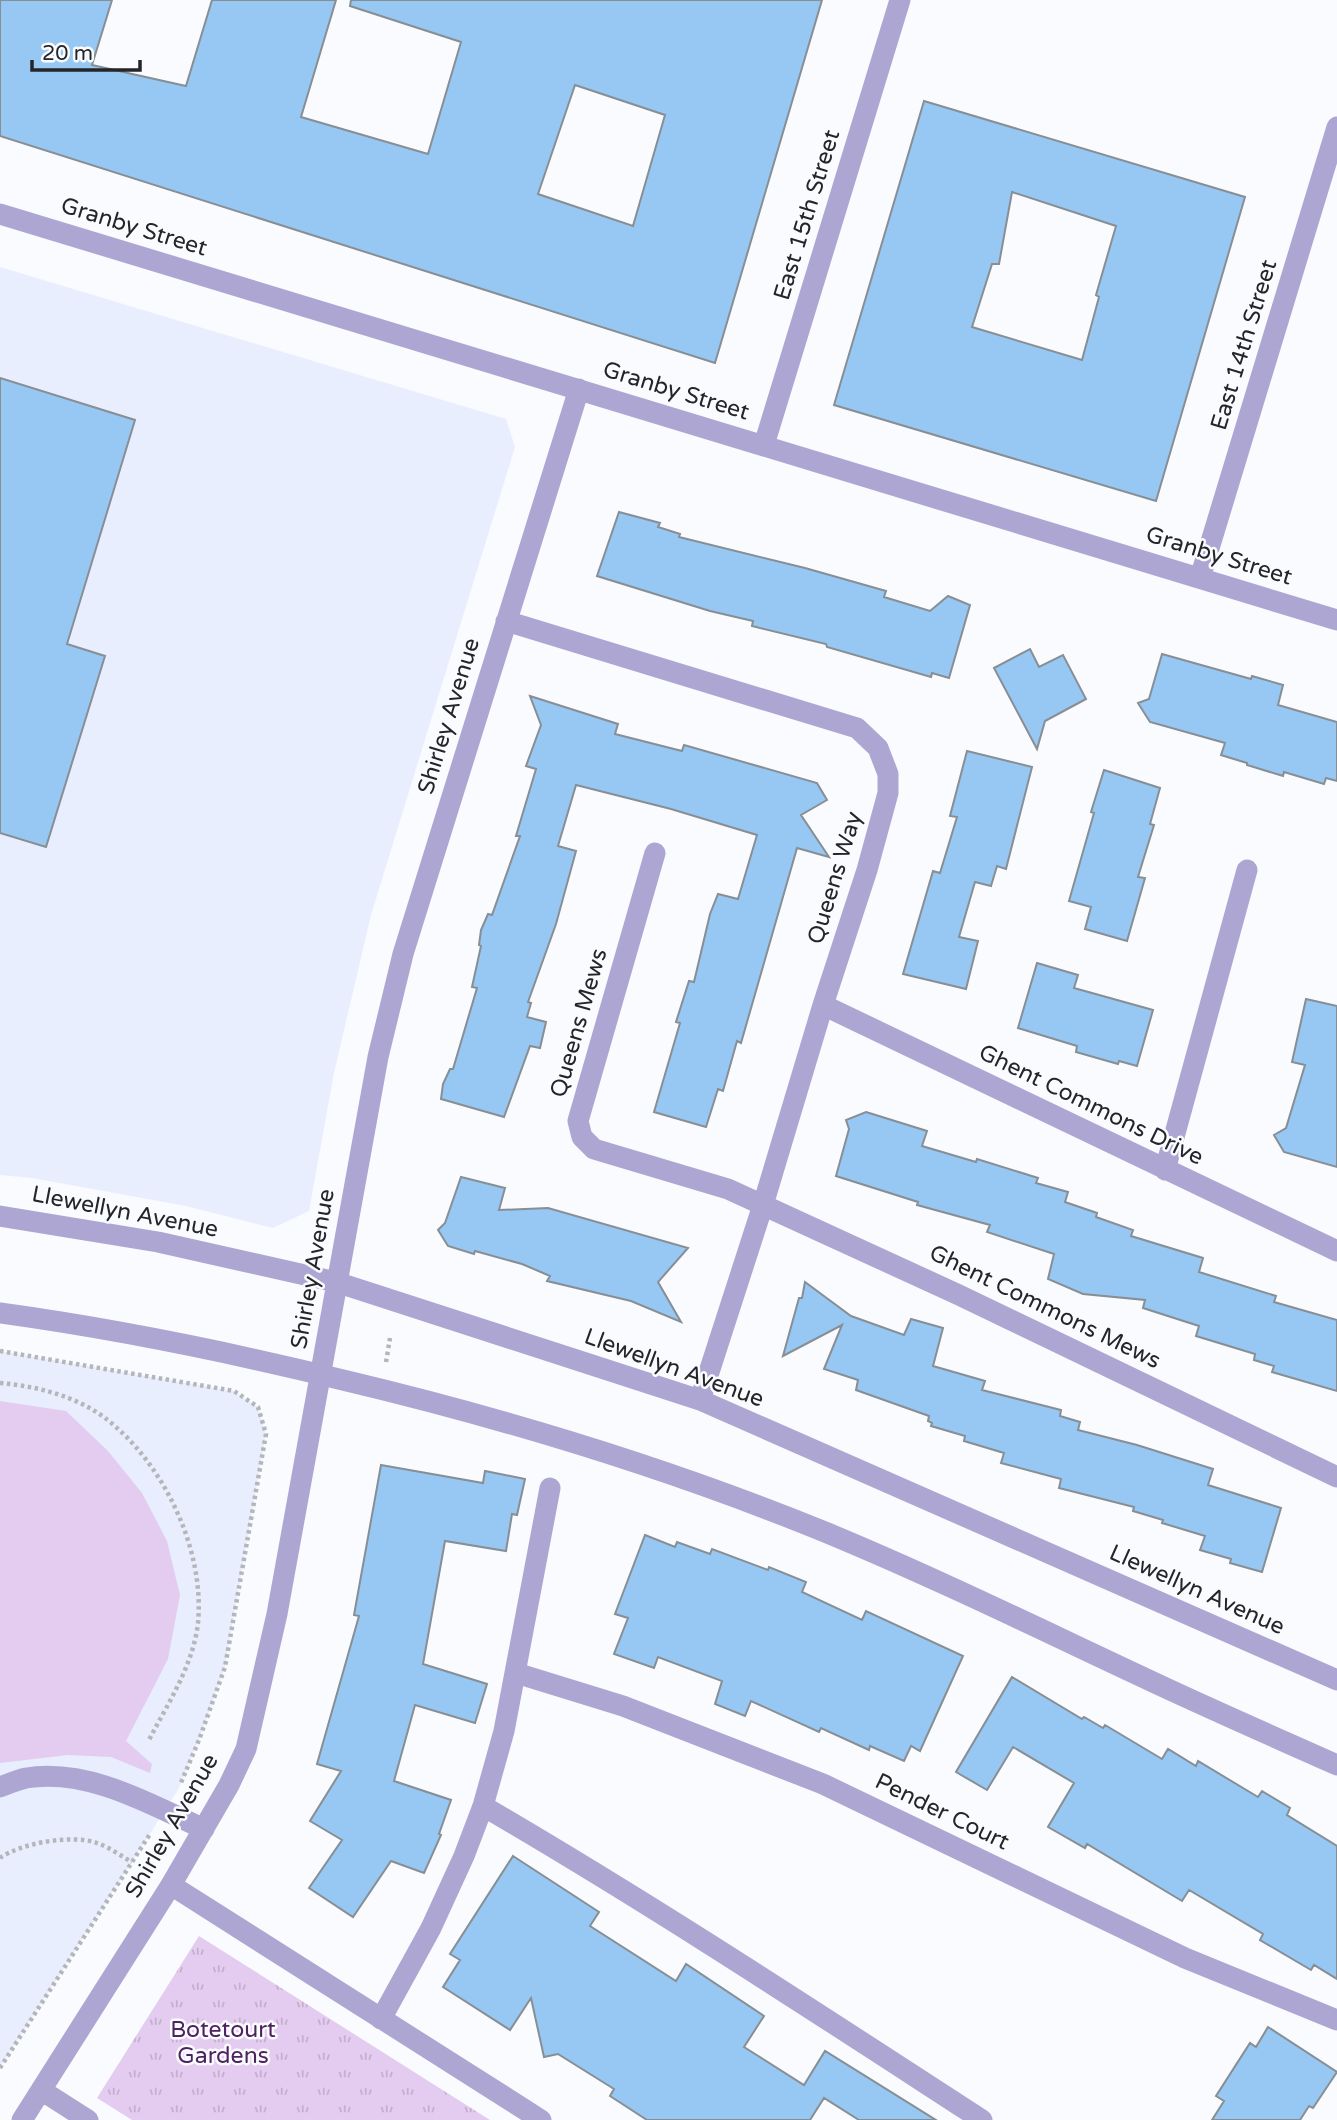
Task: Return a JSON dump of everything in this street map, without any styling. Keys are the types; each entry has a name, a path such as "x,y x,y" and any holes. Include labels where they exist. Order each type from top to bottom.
{"street":[{"name":"East 15th Street","path":"764,445 900,0"},
{"name":"East 14th Street","path":"1200,578 1337,127"},
{"name":"Granby Street","path":"0,214 1337,620"},
{"name":"Shirley Avenue","path":"22,2120 171,1885 229,1785 246,1749 277,1614 378,1056 403,954 579,389"},
{"name":"Queens Way","path":"506,621 857,728 878,747 888,774 888,793 867,870 822,1005 764,1205 700,1400"},
{"name":"Queens Mews","path":"656,853 578,1121 582,1137 594,1149 728,1189"},
{"path":"1165,1170 1247,870"},
{"name":"Ghent Commons Drive","path":"822,1005 1337,1251"},
{"name":"Ghent Commons Mews","path":"728,1189 959,1295 1337,1477"},
{"name":"Llewellyn Avenue","path":"0,1216 158,1242 336,1282 700,1400 1337,1680"},
{"path":"0,1313 207,1348 460,1408 583,1445 700,1485 941,1581 1337,1765"},
{"path":"381,2019 431,1928 464,1856 483,1806 504,1731 550,1488"},
{"name":"Pender Court","path":"516,1673 624,1706 823,1784 1185,1958 1337,2020"},
{"path":"0,1787 26,1779 60,1777 99,1785 119,1791 204,1829"},
{"path":"483,1806 742,1965 982,2120"},
{"path":"171,1885 541,2120"},
{"path":"41,2090 88,2120"}],"path":[{"path":"385,1370 390,1338"},
{"path":"0,1351 234,1391 258,1407 266,1434 225,1667 200,1740 178,1790 0,2068"},
{"path":"0,1383 24,1385 61,1395 103,1417 138,1448 171,1496 190,1543 198,1622 190,1660 149,1740"},
{"path":"0,1858 8,1852 41,1842 74,1840 97,1843 132,1862"}],"shaded area":[{"path":"0,267 506,419 515,447 371,915 334,1073 309,1211 273,1228 186,1206 32,1178 0,1175"},
{"path":"0,1351 234,1391 258,1407 266,1434 225,1667 199,1740 178,1790 0,2068"}],"green space":[{"path":"0,1401 66,1411 108,1451 142,1493 167,1541 180,1595 168,1659 126,1741 152,1764 150,1773 111,1757 68,1755 0,1763"},
{"name":"Botetourt Gardens","path":"199,1936 490,2120 132,2120 97,2098"}],"building":[{"path":"0,0 112,0 92,65 186,86 212,0 336,0 301,117 428,154 461,42 350,6 351,0 822,0 715,363 0,136","holes":["575,85 665,115 633,226 538,194"]},
{"path":"924,101 1245,197 1156,501 834,405","holes":["1012,192 1116,226 1096,295 1099,297 1082,360 972,327 992,264 999,264"]},
{"path":"0,378 135,420 67,644 105,656 46,847 0,833"},
{"path":"619,512 660,523 658,527 680,534 679,537 886,591 884,597 930,611 948,596 970,605 949,678 932,673 931,677 827,647 826,644 752,626 753,621 710,611 597,576"},
{"path":"1030,649 1039,667 1063,655 1086,699 1045,721 1037,749 994,668"},
{"path":"1162,654 1251,679 1252,676 1283,685 1278,705 1337,722 1337,781 1326,778 1324,784 1247,765 1221,755 1225,743 1150,722 1138,703 1149,699"},
{"path":"530,696 618,724 615,734 682,751 684,745 817,783 827,800 801,815 829,857 797,848 741,1043 737,1041 723,1091 718,1089 706,1127 654,1112 680,1023 676,1022 689,981 694,982 710,914 718,894 738,899 757,835 671,809 576,785 558,846 576,851 556,924 528,1002 531,1003 527,1017 546,1022 540,1048 530,1046 504,1117 441,1099 443,1084 450,1069 453,1069 477,988 472,987 481,946 481,930 488,914 492,915 520,836 516,836 536,769 526,766 541,725"},
{"path":"967,751 1032,767 1006,869 997,866 991,886 975,882 959,937 978,941 966,989 903,974 933,871 940,873 957,817 950,816"},
{"path":"1104,770 1160,788 1150,824 1154,825 1138,877 1145,878 1127,941 1085,929 1091,907 1069,901"},
{"path":"1037,963 1078,975 1074,988 1153,1010 1137,1066 1119,1061 1118,1064 1076,1052 1077,1046 1018,1028"},
{"path":"1306,999 1337,1006 1337,1167 1284,1152 1274,1135 1286,1128 1305,1065 1292,1062"},
{"path":"866,1112 927,1131 922,1146 1038,1178 1036,1183 1068,1192 1065,1202 1133,1230 1131,1236 1203,1258 1199,1272 1276,1296 1274,1302 1337,1320 1337,1391 1272,1372 1274,1366 1254,1360 1255,1354 1196,1336 1199,1326 1143,1308 1145,1300 1083,1294 1048,1279 1054,1254 987,1232 990,1225 917,1205 918,1202 836,1176 849,1129 846,1120"},
{"path":"461,1177 505,1188 499,1210 548,1208 688,1248 658,1282 681,1322 631,1301 547,1281 550,1276 522,1264 448,1246 438,1230 445,1223"},
{"path":"805,1282 851,1316 904,1335 911,1319 943,1328 933,1366 985,1381 982,1390 1061,1410 1060,1416 1080,1422 1078,1430 1213,1469 1208,1485 1281,1508 1262,1572 1230,1563 1231,1559 1200,1550 1205,1536 1162,1523 1163,1520 1133,1511 1134,1507 1059,1488 1061,1479 1001,1463 1004,1453 964,1441 965,1436 931,1426 929,1416 856,1390 858,1380 824,1369 842,1325 783,1356"},
{"path":"381,1465 483,1483 485,1471 525,1479 517,1515 512,1514 506,1551 445,1541 423,1664 487,1684 475,1723 415,1705 394,1781 451,1800 439,1834 441,1835 424,1873 391,1861 353,1917 309,1888 342,1840 310,1821 341,1771 317,1764 359,1616 354,1615"},
{"path":"645,1535 675,1547 677,1542 710,1554 712,1549 768,1570 769,1567 806,1582 802,1592 862,1620 866,1611 963,1656 920,1751 911,1746 904,1761 870,1746 869,1750 821,1728 819,1732 751,1701 745,1716 715,1704 722,1681 658,1657 654,1668 614,1654 628,1618 615,1614"},
{"path":"1012,1677 1082,1719 1084,1717 1103,1728 1105,1725 1162,1759 1168,1749 1196,1766 1198,1761 1258,1797 1262,1791 1290,1808 1287,1815 1337,1846 1337,1979 1314,1965 1311,1970 1260,1940 1263,1934 1189,1890 1182,1901 1087,1844 1085,1848 1048,1827 1074,1783 1013,1747 987,1790 956,1772"},
{"path":"513,1856 599,1912 590,1926 676,1981 686,1964 764,2016 744,2047 804,2085 825,2051 936,2120 859,2120 824,2098 810,2120 647,2120 610,2096 614,2089 558,2054 544,2057 531,1998 510,2030 443,1987 460,1960 450,1954"},
{"path":"1268,2027 1337,2072 1313,2108 1309,2106 1300,2120 1212,2120 1224,2101 1216,2096 1250,2043 1256,2047"}]}
